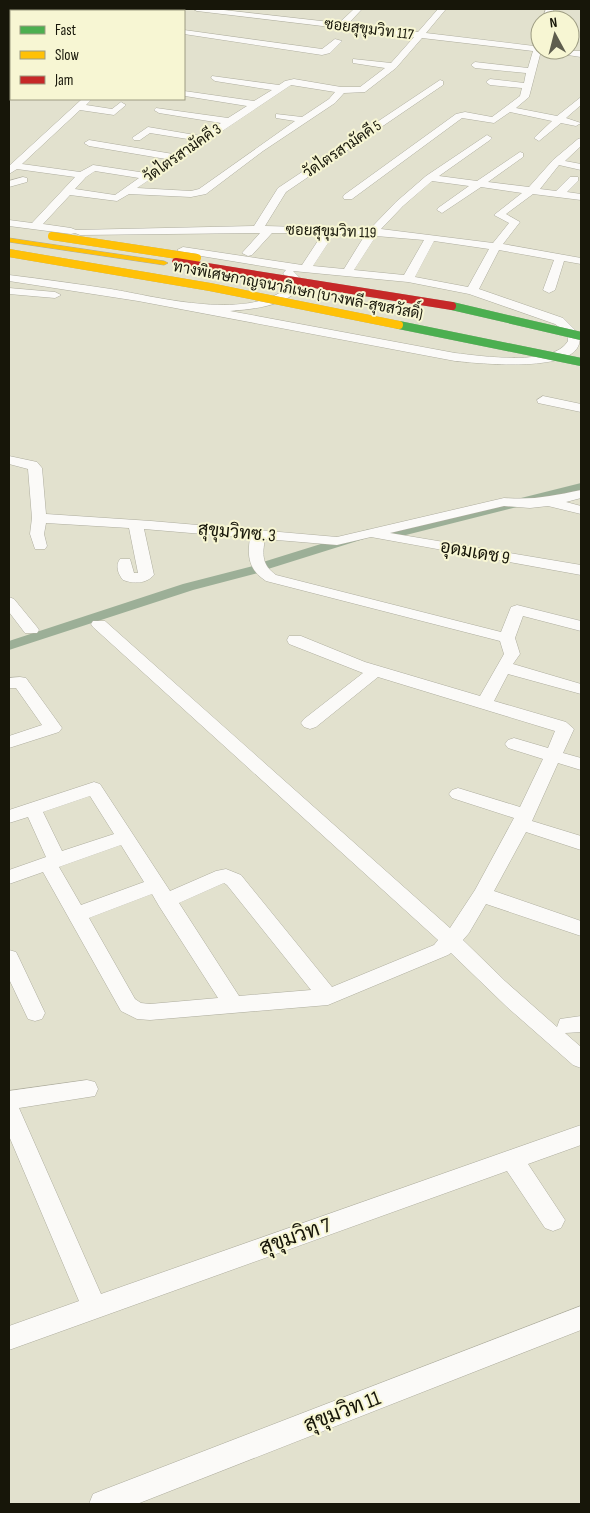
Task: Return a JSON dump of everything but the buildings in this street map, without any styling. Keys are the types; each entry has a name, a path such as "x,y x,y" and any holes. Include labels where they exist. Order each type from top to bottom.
{"highway":[{"path":"9,230 226,264 477,311 581,336"},
{"path":"9,241 382,293"},
{"path":"9,241 164,263"},
{"name":"ทางพิเศษกาญจนาภิเษก (บางพลี-สุขสวัสดิ์)","path":"9,241 342,300"},
{"name":"ทางพิเศษกาญจนาภิเษก (บางพลี-สุขสวัสดิ์)","path":"9,253 210,287 581,362"},
{"path":"9,272 218,296 415,334 485,352 581,371"},
{"path":"556,342 581,348"}],"street":[{"name":"ซอยสุขุมวิท 117","path":"197,9 530,46"},
{"path":"341,26 358,9"},
{"path":"128,191 200,193 332,100 341,90 362,90 393,66 442,9"},
{"path":"207,36 216,31 310,41"},
{"path":"185,32 322,52 327,51 338,41"},
{"path":"348,197 459,116 465,115 494,120 524,97 536,60"},
{"path":"356,61 393,66"},
{"path":"475,65 531,71"},
{"path":"215,78 279,88"},
{"name":"วัดไตรสามัคคี 3","path":"72,192 115,199 175,157 204,140 228,121 291,82 341,90"},
{"path":"490,82 528,86"},
{"name":"วัดไตรสามัคคี 5","path":"248,253 264,229 282,190 440,83"},
{"path":"185,93 254,104"},
{"path":"12,169 86,100"},
{"path":"538,138 581,100"},
{"path":"78,107 114,112 121,105"},
{"path":"508,109 576,122"},
{"path":"160,110 228,121"},
{"path":"279,116 303,120"},
{"path":"137,138 148,130 204,140"},
{"path":"347,273 373,232 408,195 443,167 487,138"},
{"path":"472,291 494,247 516,222 499,214 538,185 557,162 580,142"},
{"path":"89,143 175,157"},
{"path":"442,210 520,155"},
{"path":"557,162 581,166"},
{"path":"72,192 82,175 93,168 148,176"},
{"path":"12,169 82,175"},
{"path":"35,226 72,192 97,178"},
{"path":"430,178 581,197"},
{"path":"560,193 574,179"},
{"path":"9,184 23,180"},
{"path":"9,223 80,232 278,266 408,279 472,291 558,322 570,329 574,336 574,341 569,350 543,358 513,362 455,357 9,272"},
{"name":"ซอยสุขุมวิท 119","path":"80,232 264,229 373,232 494,247 581,261"},
{"path":"305,269 330,231"},
{"path":"408,279 430,239"},
{"path":"126,295 137,290 178,249"},
{"path":"549,290 560,258"},
{"path":"197,308 250,305 286,295 294,290 296,282 292,276 278,266"},
{"path":"9,291 55,295"},
{"path":"543,400 581,408"},
{"path":"9,460 35,468 39,518 37,534 40,546"},
{"path":"549,502 581,494"},
{"name":"สุขุมวิทซ. 3","path":"39,518 337,541 509,502 530,504 549,502"},
{"path":"549,502 581,510"},
{"path":"125,562 126,574 130,577 140,578 146,575 136,524"},
{"path":"258,534 256,552 258,567 261,572 272,578 508,638"},
{"name":"อุดมเดช 9","path":"373,534 581,570"},
{"path":"9,602 31,630"},
{"path":"484,704 503,667 512,654 508,638 517,610 581,626"},
{"path":"99,624 451,940 470,962 533,1020 581,1059"},
{"path":"32,809 52,862 77,914 128,1005 137,1011 150,1012 328,996 441,950 462,928 482,895 523,819 552,756 566,731 565,728 374,671 295,640"},
{"path":"503,667 581,689"},
{"path":"310,723 374,671"},
{"path":"9,683 20,682 53,728 9,742"},
{"path":"514,744 581,764"},
{"path":"9,817 94,788 233,1004"},
{"path":"458,794 581,843"},
{"path":"9,877 125,837"},
{"path":"166,902 216,878 226,876 234,880 328,996"},
{"path":"77,914 156,885"},
{"path":"482,895 581,929"},
{"path":"9,958 35,1013"},
{"path":"9,1100 88,1089"},
{"path":"9,1111 94,1307"},
{"name":"สุขุมวิท 7","path":"9,1338 581,1135"},
{"path":"512,1160 553,1220"},
{"name":"สุขุมวิท 11","path":"103,1504 581,1318"}],"waterway":[{"path":"268,565 369,533 398,533 581,487"},
{"path":"9,646 188,587 257,569"}],"traffic: slow":[{"path":"52,236 197,258"},
{"path":"9,240 164,263"},
{"path":"9,253 210,287 399,325"}],"traffic: fast":[{"path":"452,306 581,336"},
{"path":"399,325 581,362"}],"traffic: jam":[{"path":"176,262 452,306"}]}
